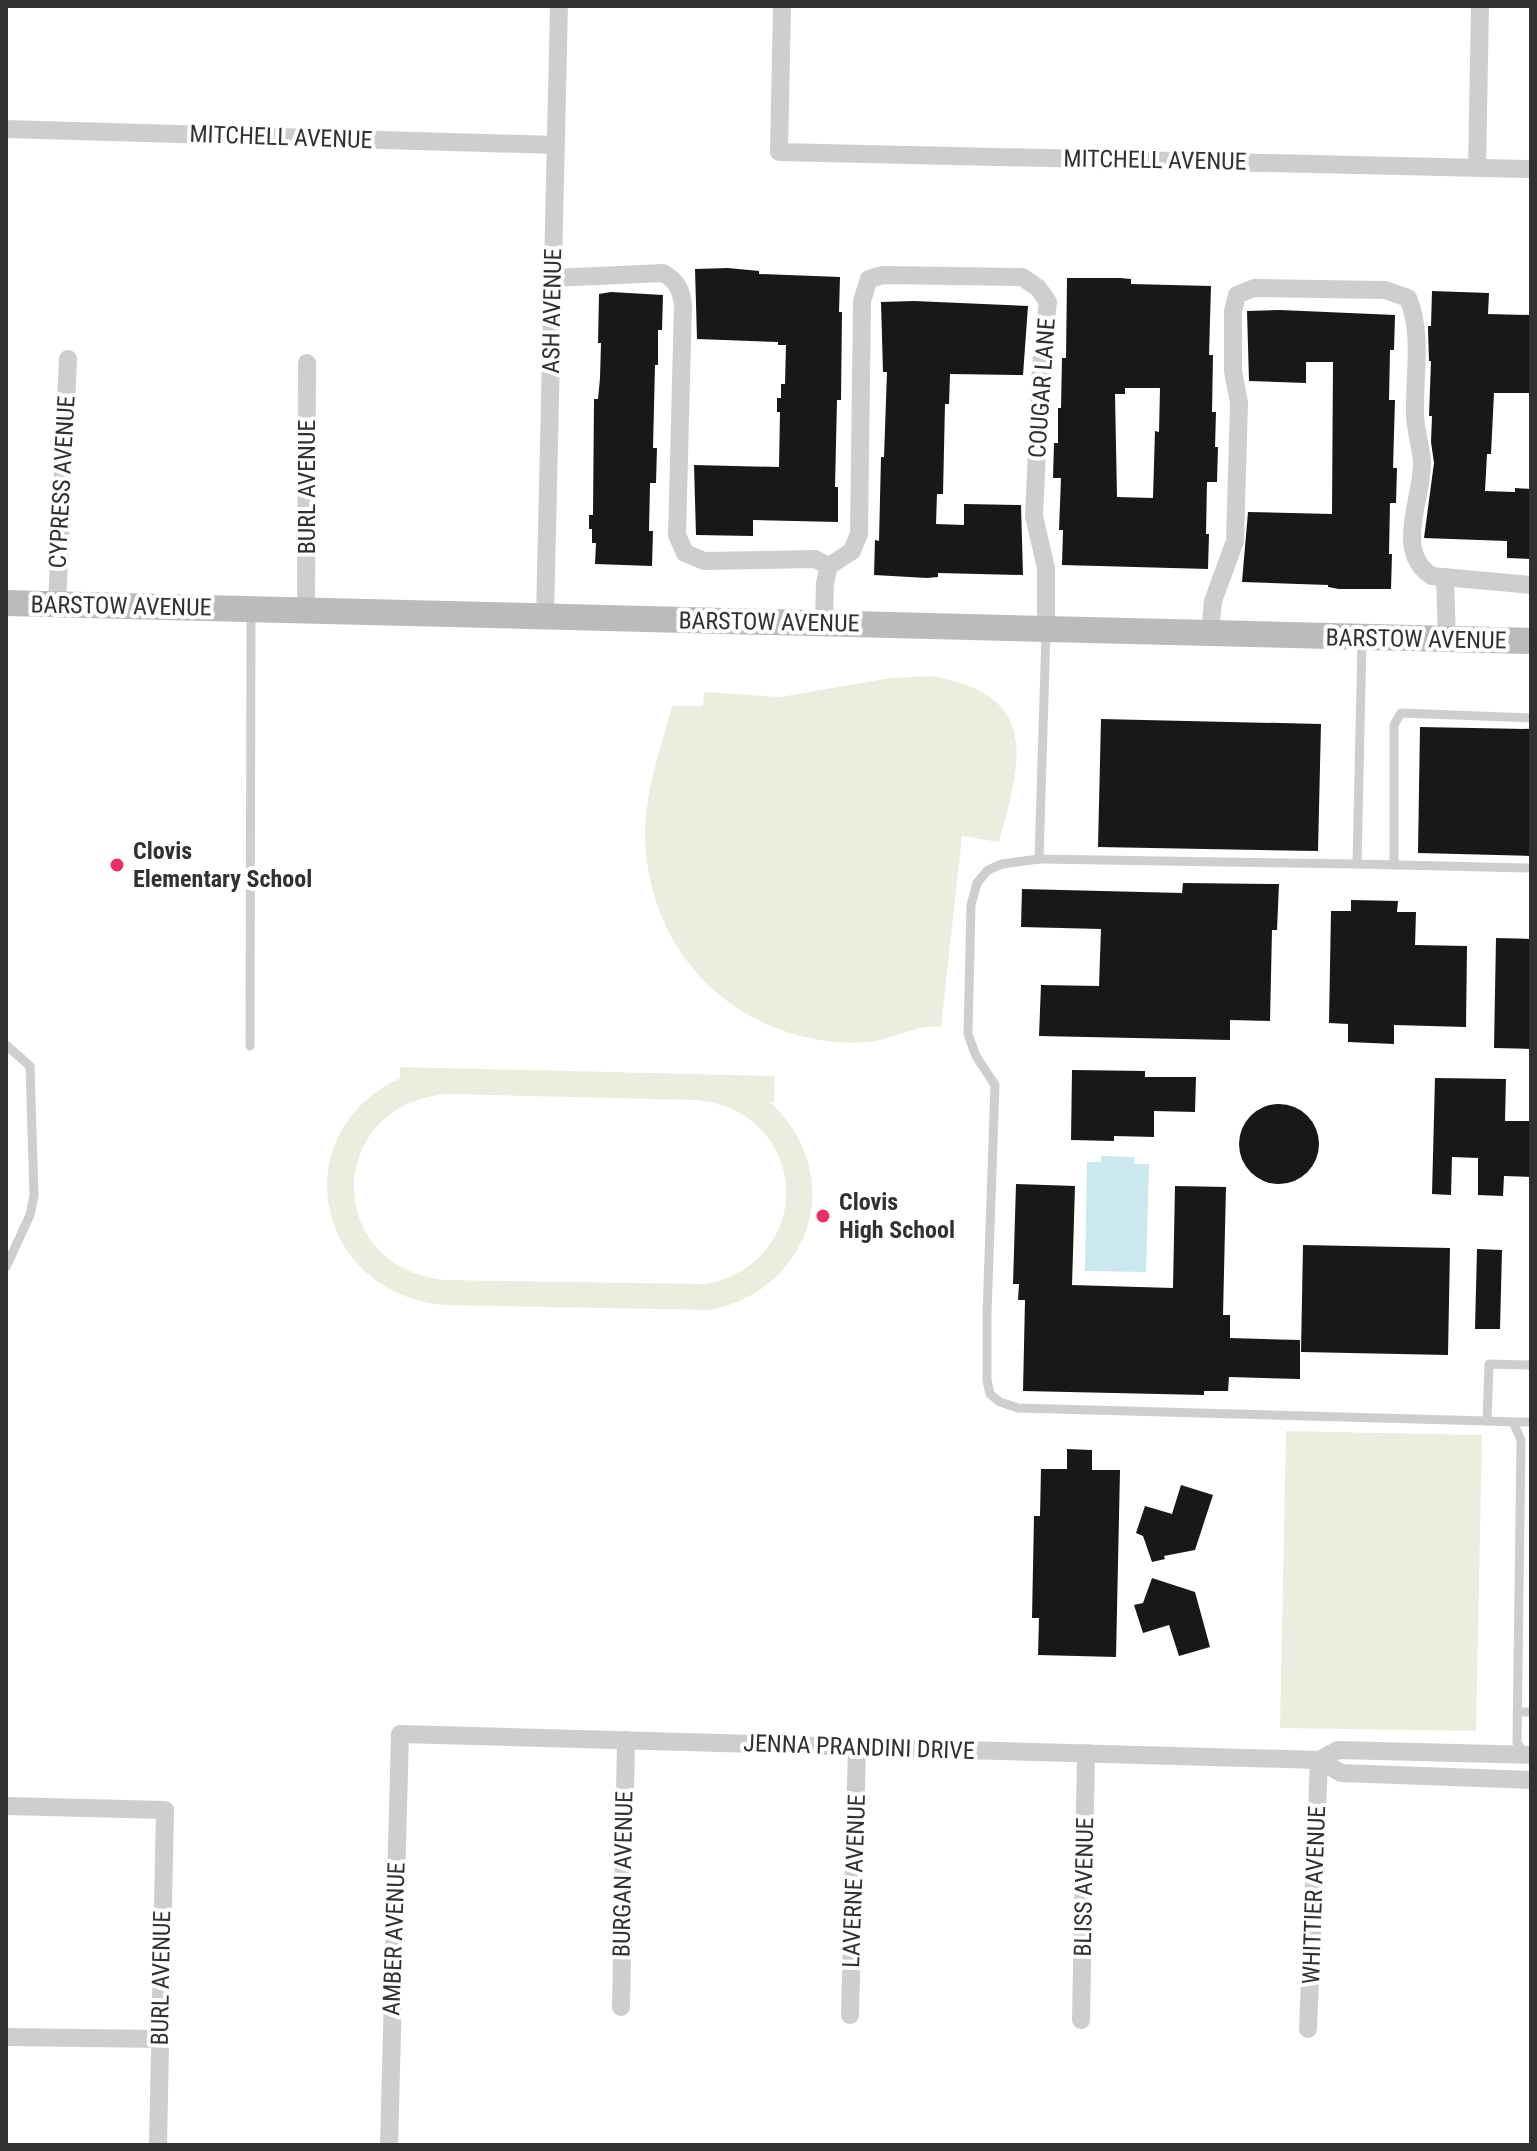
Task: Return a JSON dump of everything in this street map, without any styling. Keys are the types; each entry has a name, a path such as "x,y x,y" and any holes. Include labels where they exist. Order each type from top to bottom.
{"street":[{"name":"ASH AVENUE","path":"545,617 559,6"},
{"name":"MITCHELL AVENUE","path":"782,6 779,152 1531,169"},
{"path":"1477,168 1480,6"},
{"name":"MITCHELL AVENUE","path":"6,129 556,145"},
{"path":"553,278 663,273 675,280 681,290 683,305 677,535 685,553 704,561 815,559 829,566 825,583 824,624"},
{"name":"COUGAR LANE","path":"829,566 852,551 859,534 862,301 869,279 883,275 1022,277 1038,288 1048,302 1041,364 1034,516 1046,568 1046,629"},
{"path":"1210,633 1213,601 1235,541 1239,403 1233,371 1233,311 1237,295 1254,288 1385,290 1408,298 1417,318 1415,417 1422,464 1413,511 1414,556 1420,569 1432,576 1531,585"},
{"name":"CYPRESS AVENUE","path":"57,605 68,359"},
{"name":"BURL AVENUE","path":"306,611 307,363"},
{"path":"1445,578 1447,639"},
{"name":"BARSTOW AVENUE","path":"6,603 1531,641"},
{"name":"JENNA PRANDINI DRIVE","path":"400,1734 1319,1760 1341,1773 1531,1780"},
{"name":"AMBER AVENUE","path":"389,2145 400,1734"},
{"name":"BURGAN AVENUE","path":"621,2007 626,1740"},
{"name":"LAVERNE AVENUE","path":"850,2015 857,1747"},
{"name":"JENNA PRANDINI DRIVE","path":"1319,1760 1338,1750 1529,1758"},
{"name":"BLISS AVENUE","path":"1081,2020 1086,1753"},
{"name":"WHITTIER AVENUE","path":"1308,2029 1319,1760"},
{"name":"BURL AVENUE","path":"6,1806 165,1810 158,2145"},
{"path":"6,2037 160,2039"}],"lane":[{"path":"250,1046 251,609"},
{"path":"1039,859 1046,629"},
{"path":"1357,864 1362,637"},
{"path":"1394,865 1394,725 1397,716 1401,713 1531,718"},
{"path":"1531,868 1039,859 1002,864 988,870 977,883 971,905 968,1034 976,1056 995,1085 987,1380 990,1394 1000,1402 1018,1408 1531,1422"},
{"path":"6,1045 30,1066 34,1196 30,1215 6,1267"},
{"path":"1487,1421 1489,1364 1531,1365"},
{"path":"1513,1422 1521,1440 1517,1743 1529,1758"},
{"path":"1517,1712 1531,1712"}],"shaded area":[{"path":"931,676 966,685 991,698 1007,715 1015,735 1017,758 999,842 962,836 941,1027 923,1028 870,1042 843,1042 789,1033 755,1018 724,999 698,974 676,945 660,912 649,876 645,837 647,804 672,706 703,706 704,692 781,697 890,678"},
{"path":"400,1067 775,1076 774,1102 771,1103 795,1132 808,1163 812,1195 808,1226 794,1255 773,1279 745,1298 710,1310 444,1305 400,1294 366,1272 342,1243 329,1208 328,1171 339,1135 363,1103 400,1078","holes":["449,1094 696,1100 734,1110 762,1130 779,1157 786,1188 783,1219 768,1247 743,1270 706,1284 444,1280 404,1269 376,1247 359,1218 354,1185 361,1153 379,1125 408,1104"]},
{"path":"1286,1431 1482,1435 1476,1731 1280,1728"}],"water":[{"path":"1101,1156 1134,1157 1134,1164 1149,1164 1146,1272 1085,1271 1087,1162 1101,1162"}],"building":[{"path":"695,269 759,271 759,274 840,277 841,400 837,400 835,487 838,487 838,522 753,520 753,536 696,535 694,465 779,467 780,412 777,412 777,398 781,398 781,384 785,384 786,345 778,345 778,342 697,339"},
{"path":"1067,278 1120,278 1131,279 1131,284 1211,286 1209,355 1213,355 1212,412 1216,412 1215,447 1218,447 1217,482 1207,482 1208,569 1062,565 1063,530 1059,530 1061,478 1053,478 1054,443 1058,443 1058,408 1061,408 1062,358 1066,358","holes":["1125,388 1160,388 1153,498 1117,497 1115,394 1125,394"]},
{"path":"1432,291 1489,293 1488,314 1531,315 1531,393 1494,393 1491,454 1487,454 1485,491 1531,489 1531,559 1507,558 1507,541 1424,538 1434,463 1432,416 1429,416 1431,361 1428,326 1431,326"},
{"path":"599,294 663,295 662,330 658,330 658,365 655,365 653,448 657,448 656,483 650,483 652,566 595,564 596,543 592,543 592,529 589,529 589,515 593,515 594,399 598,399 600,378"},
{"path":"881,302 1028,306 1023,375 950,374 949,404 945,404 943,494 937,494 936,524 964,525 964,504 1021,505 1023,575 938,573 938,577 927,578 874,575 875,540 879,541 887,372 883,372"},
{"path":"1247,311 1395,315 1394,350 1390,350 1389,400 1395,400 1393,468 1397,468 1396,503 1390,503 1391,589 1339,589 1328,585 1242,582 1248,512 1332,514 1333,362 1306,362 1306,383 1249,381"},
{"path":"1101,719 1321,724 1318,851 1098,847"},
{"path":"1420,727 1531,729 1531,856 1418,853"},
{"path":"1183,883 1279,884 1277,930 1272,930 1270,1021 1230,1020 1230,1040 1039,1036 1041,985 1099,986 1101,929 1021,927 1022,889 1182,893"},
{"path":"1351,900 1398,901 1397,912 1416,912 1415,945 1467,946 1466,1027 1394,1025 1394,1044 1348,1042 1348,1024 1329,1023 1331,911 1351,911"},
{"path":"1496,938 1531,939 1531,1049 1494,1048"},
{"path":"1072,1070 1145,1071 1145,1077 1196,1077 1195,1112 1154,1111 1154,1137 1114,1136 1114,1141 1071,1140"},
{"path":"1435,1078 1506,1079 1505,1121 1531,1121 1531,1177 1504,1176 1503,1196 1478,1195 1478,1158 1452,1157 1451,1195 1432,1194"},
{"path":"1279,1104 1294,1107 1307,1116 1316,1129 1319,1144 1316,1159 1307,1172 1294,1181 1279,1184 1264,1181 1251,1172 1242,1159 1239,1144 1242,1129 1251,1116 1264,1107"},
{"path":"1016,1184 1075,1186 1072,1285 1173,1288 1175,1186 1226,1187 1223,1315 1230,1315 1230,1338 1300,1340 1300,1379 1229,1377 1228,1391 1204,1391 1204,1395 1023,1391 1025,1300 1018,1300 1019,1284 1013,1284"},
{"path":"1303,1245 1450,1248 1448,1355 1301,1352"},
{"path":"1477,1249 1502,1250 1500,1329 1475,1329"},
{"path":"1067,1449 1092,1450 1092,1470 1120,1470 1116,1657 1038,1655 1039,1618 1032,1618 1034,1516 1040,1516 1041,1469 1067,1469"},
{"path":"1181,1485 1213,1495 1195,1550 1164,1556 1165,1559 1152,1562 1143,1536 1136,1533 1145,1506 1172,1514"},
{"path":"1152,1578 1195,1592 1210,1647 1179,1656 1169,1625 1143,1633 1134,1605 1143,1603"}],"place":[{"name":"Clovis Elementary School","path":"117,865"},
{"name":"Clovis High School","path":"823,1216"}]}
